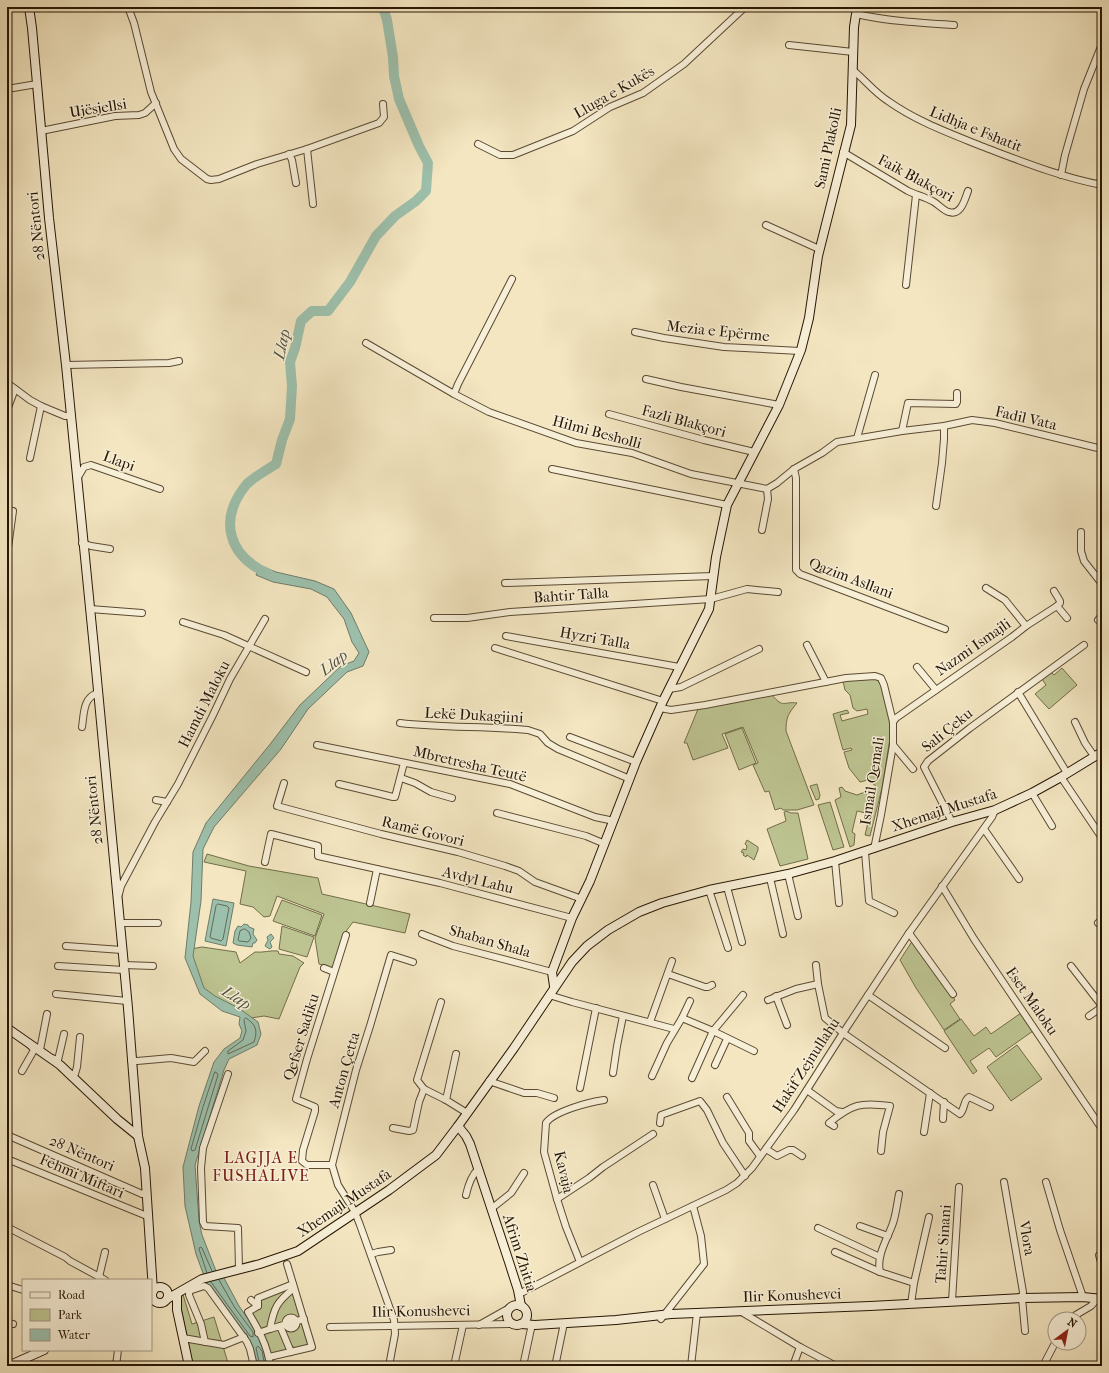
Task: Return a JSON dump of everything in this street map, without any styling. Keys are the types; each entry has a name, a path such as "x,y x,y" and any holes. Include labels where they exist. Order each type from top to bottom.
{"main road":[{"name":"28 Nëntori","path":"29,7 66,366 82,543 90,609 105,781 118,901 138,1136 145,1168 153,1297"},
{"name":"Sami Plakolli","path":"737,483 779,404 800,351 809,318 820,249 843,152 851,125 854,71 853,52 857,10"},
{"path":"554,986 552,972 572,918 582,899 605,844 636,762 679,667 709,609 713,576 726,505 737,483"},
{"name":"Xhemajl Mustafa","path":"166,1299 202,1279 260,1264 298,1251 420,1168 436,1155 514,1048 554,986 581,952 608,930 639,912 677,898 788,874 835,861 952,822 995,810 1032,793 1102,752"},
{"path":"8,1031 40,1050 71,1074 116,1118 138,1136"},
{"name":"Afrim Zhitia","path":"458,1126 470,1144 519,1293 521,1306"},
{"name":"28 Nëntori","path":"152,1269 165,1289"},
{"path":"165,1289 168,1295 162,1302 153,1297 158,1287 165,1289 177,1294 177,1310 189,1366"},
{"name":"Ilir Konushevci","path":"532,1324 616,1320 697,1313 1022,1298 1100,1299"},
{"path":"517,1324 525,1320 526,1314 521,1306 516,1305 511,1307 507,1314 508,1320 517,1324 532,1324"},
{"name":"Afrim Zhitia","path":"526,1314 532,1324"},
{"path":"8,1366 42,1351"}],"street":[{"path":"128,7 134,22 148,80 176,153 181,159 207,178 215,180 219,179 257,164 307,149 379,123 384,118 383,104"},
{"name":"Lluga e Kukës","path":"478,144 500,155 513,155 573,131 610,107 643,93 684,64 745,7"},
{"name":"Sami Plakolli","path":"857,10 871,17 954,25"},
{"path":"1061,175 1065,155 1084,89 1102,44"},
{"path":"789,45 853,52"},
{"name":"Lidhja e Fshatit","path":"854,71 886,100 909,114 941,130 1053,174 1102,185"},
{"path":"7,89 37,84"},
{"name":"Ujësjellsi","path":"41,131 115,116 139,115 145,113 156,103"},
{"path":"307,149 313,204"},
{"name":"Faik Blakçori","path":"843,152 916,195 933,201 949,212 954,213 961,208 968,191"},
{"path":"289,154 292,160 296,183"},
{"path":"906,285 916,195"},
{"path":"766,225 820,249"},
{"path":"454,394 463,372 512,279"},
{"name":"Mezia e Epërme","path":"635,332 724,347 800,351"},
{"name":"Hilmi Besholli","path":"366,343 454,394 489,412 576,443 632,453 691,474 737,483"},
{"path":"66,366 169,363 179,361"},
{"path":"857,438 875,375"},
{"path":"646,379 681,387 779,404"},
{"path":"7,383 41,406 65,416 70,416"},
{"path":"7,410 15,389"},
{"path":"902,430 908,403 956,404 957,393"},
{"path":"30,458 41,406"},
{"name":"Fazli Blakçori","path":"609,414 754,452"},
{"name":"Fadil Vata","path":"767,489 837,442 902,430 944,426 972,420 995,423 1102,449"},
{"path":"936,506 942,463 944,426"},
{"name":"Llapi","path":"77,480 84,467 91,464 160,489"},
{"path":"552,469 726,505"},
{"name":"Qazim Asllani","path":"794,470 796,478 796,570 800,574 945,629"},
{"path":"737,483 767,489 768,499 762,530"},
{"path":"7,555 13,510"},
{"path":"1081,532 1080,551 1084,561 1102,584"},
{"path":"82,543 110,549"},
{"path":"505,583 713,576"},
{"name":"Nazmi Ismajli","path":"986,588 1005,600 1026,626"},
{"path":"710,598 747,589 778,592"},
{"path":"1054,591 1060,601 1057,606 1067,618"},
{"name":"Bahtir Talla","path":"434,618 467,618 510,612 710,598"},
{"name":"Nazmi Ismajli","path":"893,722 896,718 1026,626 1057,606"},
{"path":"90,609 142,613"},
{"name":"Hamdi Maloku","path":"118,901 121,886 178,784 230,679 265,618"},
{"path":"183,622 224,635 306,672"},
{"name":"Hyzri Talla","path":"506,636 679,667"},
{"path":"807,644 826,682"},
{"name":"Sali Çeku","path":"952,822 924,767 928,762 970,728 1084,645"},
{"name":"Ismail Qemali","path":"494,648 662,704 671,710 740,699 846,678 875,676 881,678 893,722 893,745 874,849"},
{"path":"669,689 681,687 759,649"},
{"name":"Nazmi Ismajli","path":"917,667 936,690"},
{"path":"1018,692 1064,775 1102,838"},
{"path":"82,727 86,702 91,696 98,693"},
{"path":"1075,722 1085,743 1094,756"},
{"name":"Lekë Dukagjini","path":"400,723 423,726 449,725 528,730 540,734 548,743 558,749 630,779"},
{"path":"570,737 636,762"},
{"name":"Mbretresha Teutë","path":"317,745 510,784 595,816 614,821"},
{"path":"893,745 913,769"},
{"path":"339,784 377,792 393,798 395,797 404,763"},
{"path":"400,778 414,783 431,792 452,798"},
{"name":"Ramë Govori","path":"284,783 277,806 374,832 458,852 505,866 519,871 535,882 582,899"},
{"path":"1032,793 1052,826"},
{"path":"156,800 167,802"},
{"name":"Hakif Zejnullahu","path":"519,1293 732,1187 745,1176 766,1149 807,1090 909,933 992,818 995,810"},
{"path":"497,813 586,836 605,844"},
{"path":"984,828 1019,879"},
{"name":"Avdyl Lahu","path":"265,862 271,834 318,846 318,856 471,891 572,918"},
{"path":"865,852 869,901 894,913"},
{"path":"835,861 839,903"},
{"path":"370,903 377,869"},
{"path":"788,874 798,916"},
{"path":"770,878 782,934"},
{"name":"Eset Maloku","path":"942,886 974,939 1102,1129"},
{"path":"727,887 742,942"},
{"path":"709,890 728,948"},
{"path":"119,923 158,923"},
{"path":"909,933 953,994"},
{"name":"Shaban Shala","path":"422,934 453,946 552,972"},
{"name":"Qefser Sadiku","path":"332,1165 307,1165 302,1161 303,1150 315,1107 296,1099 346,935"},
{"path":"66,946 122,950"},
{"name":"Anton Çetta","path":"332,1165 356,1070 391,955 413,962"},
{"path":"650,1022 672,961"},
{"path":"816,965 818,984 825,1018 843,1033 960,1114 966,1098 969,1097 990,1107"},
{"path":"58,966 124,968 153,966"},
{"path":"1071,966 1102,1007 1089,1016"},
{"path":"324,968 334,972"},
{"path":"668,974 705,987 712,985"},
{"path":"768,1000 776,996 818,984"},
{"path":"56,994 127,1001"},
{"path":"549,995 674,1029"},
{"path":"692,1078 713,1030 743,995"},
{"path":"868,995 945,1048"},
{"path":"776,996 787,1025"},
{"path":"652,1076 674,1029 682,1018 690,1001"},
{"path":"441,1002 417,1080 424,1089 467,1113"},
{"path":"580,1088 596,1008"},
{"path":"40,1050 47,1014"},
{"path":"613,1073 623,1016"},
{"path":"682,1018 713,1030 727,1039 754,1052"},
{"path":"51,1058 58,1060 64,1034"},
{"path":"71,1074 75,1074 77,1067 80,1037"},
{"path":"715,1065 727,1039"},
{"path":"22,1071 34,1050 28,1042"},
{"path":"131,1060 137,1061 171,1058 194,1062 205,1051"},
{"path":"446,1100 456,1054"},
{"path":"228,1074 203,1148 201,1168 203,1222 205,1226 238,1228 239,1269"},
{"path":"489,1081 524,1093 537,1093 554,1098"},
{"path":"394,1128 409,1131 413,1130 419,1102 424,1089"},
{"path":"807,1090 836,1110 842,1112"},
{"path":"924,1132 930,1093"},
{"path":"727,1097 749,1133 749,1140 760,1156"},
{"name":"Kavaja","path":"580,1262 566,1227 544,1152 546,1123 549,1119 560,1113 604,1100"},
{"path":"660,1123 660,1115 700,1101 707,1110 723,1143 745,1176"},
{"path":"943,1119 944,1102"},
{"path":"834,1126 829,1123 842,1112 860,1104 872,1103 890,1106 883,1132 881,1151"},
{"path":"557,1199 589,1178 602,1167 654,1134"},
{"name":"28 Nëntori","path":"7,1135 142,1194 146,1192"},
{"path":"766,1149 777,1156 789,1150 793,1150 802,1156"},
{"name":"Fehmi Miftari","path":"7,1159 147,1216"},
{"path":"332,1165 338,1185 355,1212 395,1325 395,1334 389,1366"},
{"path":"466,1195 474,1173 478,1169"},
{"name":"Afrim Zhitia","path":"491,1209 511,1193 524,1174"},
{"name":"Vlora","path":"1004,1182 1023,1292 1022,1298"},
{"path":"1046,1182 1058,1224 1083,1298"},
{"path":"653,1185 665,1220"},
{"name":"Tahir Sinani","path":"952,1302 959,1187"},
{"path":"880,1272 878,1266 880,1256 894,1222 899,1194"},
{"path":"664,1315 704,1264 701,1236 693,1206"},
{"path":"911,1304 914,1283 929,1217"},
{"path":"860,1226 888,1236"},
{"path":"7,1227 102,1278 105,1252"},
{"path":"818,1228 880,1256"},
{"path":"371,1254 391,1250"},
{"path":"835,1252 880,1272 914,1283"},
{"path":"1102,1252 1099,1255 1102,1266"},
{"path":"269,1358 312,1347 288,1264"},
{"path":"205,1342 201,1324 189,1295 190,1290 193,1288 204,1286 208,1288 244,1337 250,1348 254,1366"},
{"path":"258,1306 258,1298 294,1286"},
{"path":"270,1330 276,1306 294,1286"},
{"path":"9,1287 22,1290"},
{"path":"1022,1298 1025,1331"},
{"path":"1083,1311 1100,1299"},
{"path":"251,1300 258,1306"},
{"path":"258,1306 248,1312 268,1351 270,1366"},
{"path":"479,1325 511,1307"},
{"path":"740,1311 800,1347 836,1366"},
{"path":"691,1366 697,1313"},
{"path":"259,1333 304,1319"},
{"path":"556,1362 564,1323"},
{"name":"Ilir Konushevci","path":"330,1327 517,1324"},
{"path":"523,1366 532,1324"},
{"path":"283,1325 291,1352"},
{"path":"454,1366 463,1325"},
{"path":"183,1338 224,1345 244,1337"},
{"path":"287,1342 298,1350"},
{"path":"793,1366 800,1347"},
{"path":"116,1366 118,1351"},
{"path":"1043,1366 1051,1351"}],"green space":[{"path":"1062,668 1077,685 1049,709 1035,694 1046,685 1042,679 1051,672 1054,675"},
{"path":"876,678 881,685 891,723 891,732 882,788 870,836 865,835 870,814 857,811 852,832 855,834 854,845 850,847 835,800 841,797 839,788 842,787 845,791 857,795 865,792 870,798 875,794 876,786 868,780 860,782 849,768 844,752 852,750 851,748 843,750 833,714 847,710 849,713 840,715 842,721 868,714 867,709 857,711 853,708 850,695 845,690 843,681"},
{"path":"772,695 779,702 784,704 797,703 788,716 786,731 814,805 797,810 783,810 781,808 775,810 769,791 765,792 753,765 758,763 743,727 722,734 728,748 693,760 687,743 684,743 698,709"},
{"path":"742,728 756,763 739,770 725,734"},
{"path":"817,784 820,795 819,799 816,800 810,786"},
{"path":"830,802 844,847 833,850 818,805"},
{"path":"784,812 798,813 808,859 780,866 767,829 786,821"},
{"path":"747,840 758,847 754,860 747,855 746,857 743,855 744,853 741,852 743,849 746,850 747,846 745,844"},
{"path":"207,854 249,866 318,878 322,894 410,914 405,933 353,922 344,934 333,969 319,964 315,938 324,914 277,896 270,916 264,917 253,907 240,904 246,871 204,862"},
{"path":"282,900 322,915 315,936 273,921"},
{"path":"282,926 314,937 307,957 279,949"},
{"path":"913,940 955,1000 950,1004 960,1019 944,1030 916,988 900,960"},
{"path":"202,947 236,952 240,963 255,952 278,951 279,954 293,956 304,963 300,967 279,1019 264,1016 251,1018 203,991 189,958 191,949"},
{"path":"1021,1013 1033,1031 996,1057 989,1048 970,1061 977,1071 973,1074 944,1031 961,1019 974,1036 986,1027 991,1034"},
{"path":"1017,1045 1042,1079 1011,1101 987,1067"},
{"path":"293,1284 312,1347 298,1350 288,1343 289,1352 269,1357 248,1312 258,1306 258,1298","holes":["292,1317 295,1319 296,1325 292,1328 288,1327 285,1322 287,1319"]},
{"path":"181,1288 192,1324 214,1317 229,1366 193,1366 177,1289"}],"water":[{"path":"259,565 276,572 315,581 334,589 351,613 369,652 363,666 347,672 308,709 281,749 214,827 203,849 201,901 193,956 204,988 215,996 240,1009 258,1022 261,1034 257,1045 229,1059 224,1070 195,1165 199,1221 202,1235 216,1271 224,1278 239,1306 256,1330 265,1349 269,1366 256,1366 236,1325 207,1284 196,1254 185,1206 183,1167 199,1106 214,1062 224,1049 240,1038 242,1031 239,1024 240,1017 222,1011 200,994 185,958 191,902 193,852 206,823 300,705 341,666 354,661 359,653 352,642 344,619 327,597 311,589 273,582 256,575"},
{"path":"213,899 234,903 226,946 205,941"},
{"path":"244,924 254,929 253,934 257,940 253,943 252,947 233,943 235,931 238,926 241,927"},
{"path":"271,934 274,938 270,942 272,947 270,949 265,946 268,940 267,937"}],"waterway":[{"name":"Llap","path":"269,574 255,566 244,557 236,547 230,524 232,511 237,498 246,485 276,464 282,440 290,419 292,386 290,362 295,348 301,321 312,311 328,311 350,282 376,236 395,216 416,201 426,191 428,163 399,99 394,76 393,57 387,20 383,7"}],"district":[{"name":"LAGJJA E FUSHALIVE","path":"261,1166"}]}
